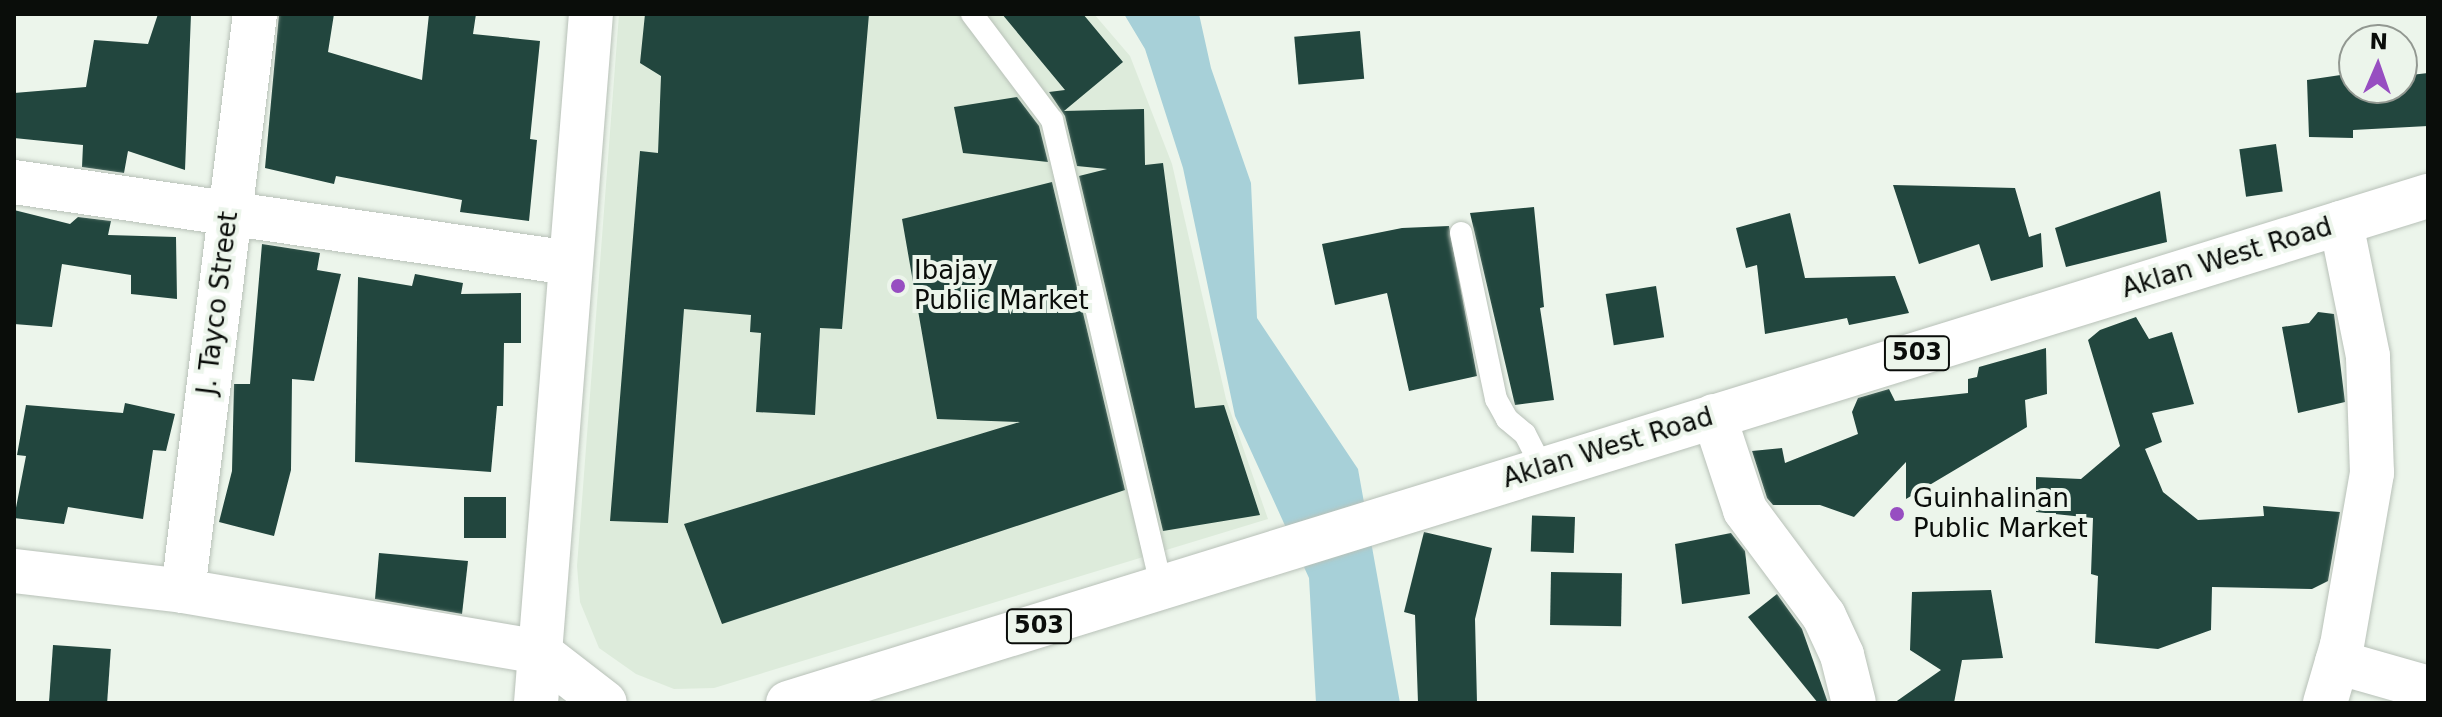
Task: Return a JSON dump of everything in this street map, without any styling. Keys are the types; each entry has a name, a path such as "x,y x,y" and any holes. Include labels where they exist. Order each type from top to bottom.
{"street":[{"name":"J. Tayco Street","path":"183,591 255,14"},
{"path":"536,703 591,14"},
{"path":"14,182 570,263"},
{"name":"Aklan West Road","path":"788,703 2428,196"},
{"path":"2325,703 2337,662 2372,473 2368,356 2341,223"},
{"path":"1714,416 1745,510 1824,616 1842,655 1854,703"},
{"path":"14,571 183,591 539,652 605,703"},
{"path":"2337,662 2428,688"}],"lane":[{"path":"972,14 1052,120 1162,588"},
{"path":"1461,233 1496,399 1507,419 1525,434 1542,468"}],"shaded area":[{"name":"Ibajay Public Market","path":"619,14 1094,14 1130,56 1172,164 1226,399 1268,519 714,688 674,689 636,674 599,648 580,602 577,566"}],"water":[{"path":"1124,14 1199,14 1211,68 1251,183 1257,318 1358,469 1400,703 1316,703 1309,578 1235,416 1183,168 1145,49"}],"building":[{"path":"158,14 191,14 185,170 128,151 124,173 82,167 83,145 14,138 14,93 86,87 94,40 148,44"},
{"path":"279,14 334,14 328,52 422,80 429,14 476,14 473,34 540,41 530,139 537,140 529,221 460,212 462,200 336,176 334,184 265,168"},
{"path":"645,14 869,14 842,329 820,328 815,415 756,412 761,333 750,332 751,315 684,309 668,523 610,521 640,151 658,153 661,76 640,63"},
{"path":"1002,14 1083,14 1123,62 1064,111 1144,109 1145,165 1163,163 1195,408 1224,405 1260,515 1163,531 1079,176 1107,169 1077,166 1065,116 1049,92 1065,90"},
{"path":"1360,31 1364,79 1298,85 1294,37"},
{"path":"2428,73 2428,126 2353,130 2353,138 2309,137 2307,80 2338,75 2338,104 2418,104 2418,74"},
{"path":"1017,97 1039,126 1048,162 963,153 954,107"},
{"path":"2276,144 2283,192 2246,197 2239,149"},
{"path":"1052,182 1125,490 722,624 684,524 1020,422 937,419 902,219"},
{"path":"1893,185 2015,188 2029,237 2041,233 2043,267 1991,281 1979,244 1919,264"},
{"path":"2160,191 2167,242 2066,267 2055,228"},
{"path":"1534,207 1544,307 1540,308 1554,400 1515,405 1470,213"},
{"path":"14,210 70,224 78,217 111,221 108,235 176,237 177,299 131,294 131,275 62,264 52,327 14,324"},
{"path":"1790,213 1805,278 1895,276 1909,313 1849,325 1847,318 1765,334 1757,265 1746,268 1736,228"},
{"path":"1449,226 1477,376 1409,391 1387,293 1335,305 1322,244 1402,228"},
{"path":"262,244 320,253 317,270 341,274 314,381 292,379 291,470 274,536 219,522 232,471 234,384 250,384"},
{"path":"415,274 463,283 461,294 521,293 521,343 504,343 503,406 497,406 491,472 355,462 358,277 412,286"},
{"path":"1656,286 1664,337 1614,345 1606,294"},
{"path":"2318,312 2334,314 2345,402 2298,413 2282,327 2309,323"},
{"path":"2136,317 2149,339 2172,332 2194,404 2152,413 2162,442 2145,449 2163,492 2198,520 2264,516 2263,506 2340,512 2328,581 2312,589 2212,587 2211,630 2158,649 2095,643 2098,576 2091,574 2093,518 2036,512 2036,477 2081,479 2120,446 2088,340 2100,330"},
{"path":"2046,348 2047,394 2025,400 2027,427 1906,499 1906,462 1854,517 1820,505 1773,505 1767,498 1752,451 1782,448 1785,463 1858,434 1852,412 1858,398 1889,389 1895,401 1968,393 1968,379 1977,377 1979,367"},
{"path":"125,403 175,414 166,451 153,450 143,519 68,507 64,524 14,518 26,456 17,455 26,405 123,413"},
{"path":"464,497 506,497 506,538 464,538"},
{"path":"1532,515 1575,517 1574,553 1531,551"},
{"path":"1424,532 1492,548 1475,619 1477,703 1418,703 1415,615 1404,612"},
{"path":"1731,533 1745,551 1750,594 1682,604 1675,544"},
{"path":"379,553 468,561 462,614 375,599"},
{"path":"1551,572 1622,573 1621,626 1550,625"},
{"path":"1991,590 2003,658 1962,660 1954,703 1894,703 1941,670 1910,650 1912,592"},
{"path":"1777,594 1802,629 1828,703 1818,703 1748,617"},
{"path":"53,645 111,649 107,703 49,703"}],"place":[{"name":"Ibajay Public Market","path":"898,286"},
{"name":"Guinhalinan Public Market","path":"1897,514"}]}
